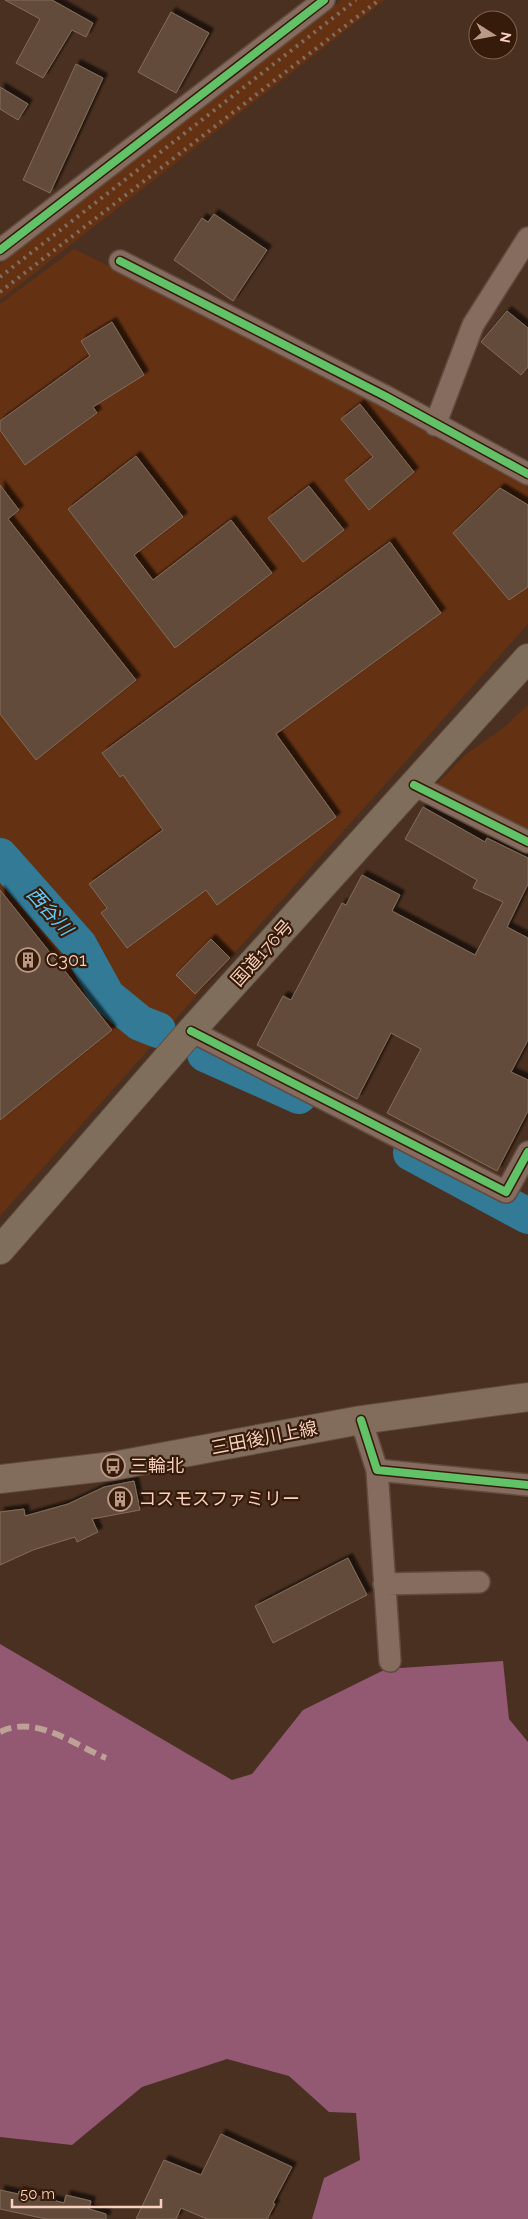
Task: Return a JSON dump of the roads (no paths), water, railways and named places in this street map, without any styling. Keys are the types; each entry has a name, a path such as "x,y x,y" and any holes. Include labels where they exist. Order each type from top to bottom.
{"highway":[{"name":"国道176号","path":"0,1250 191,1031 528,658"}],"main road":[{"name":"三田後川上線","path":"0,1479 113,1466 361,1420 528,1397"}],"street":[{"path":"0,250 324,0"},
{"path":"435,425 473,325 528,238"},
{"path":"120,261 385,396 435,425 528,474"},
{"path":"414,784 528,842"},
{"path":"191,1031 506,1192 528,1152"},
{"path":"361,1420 377,1470 390,1661"},
{"path":"377,1470 528,1485"},
{"path":"384,1584 478,1582"}],"waterway":[{"name":"西谷川","path":"0,856 79,945 107,996 140,1023 158,1030"},
{"name":"西谷川","path":"205,1054 299,1096"},
{"name":"西谷川","path":"411,1153 528,1216"}],"railway":[{"path":"0,277 356,0"},
{"path":"0,292 379,0"}],"place":[{"name":"C301","path":"28,960"},
{"name":"三輪北","path":"113,1466"},
{"name":"コスモスファミリー","path":"120,1499"}]}
